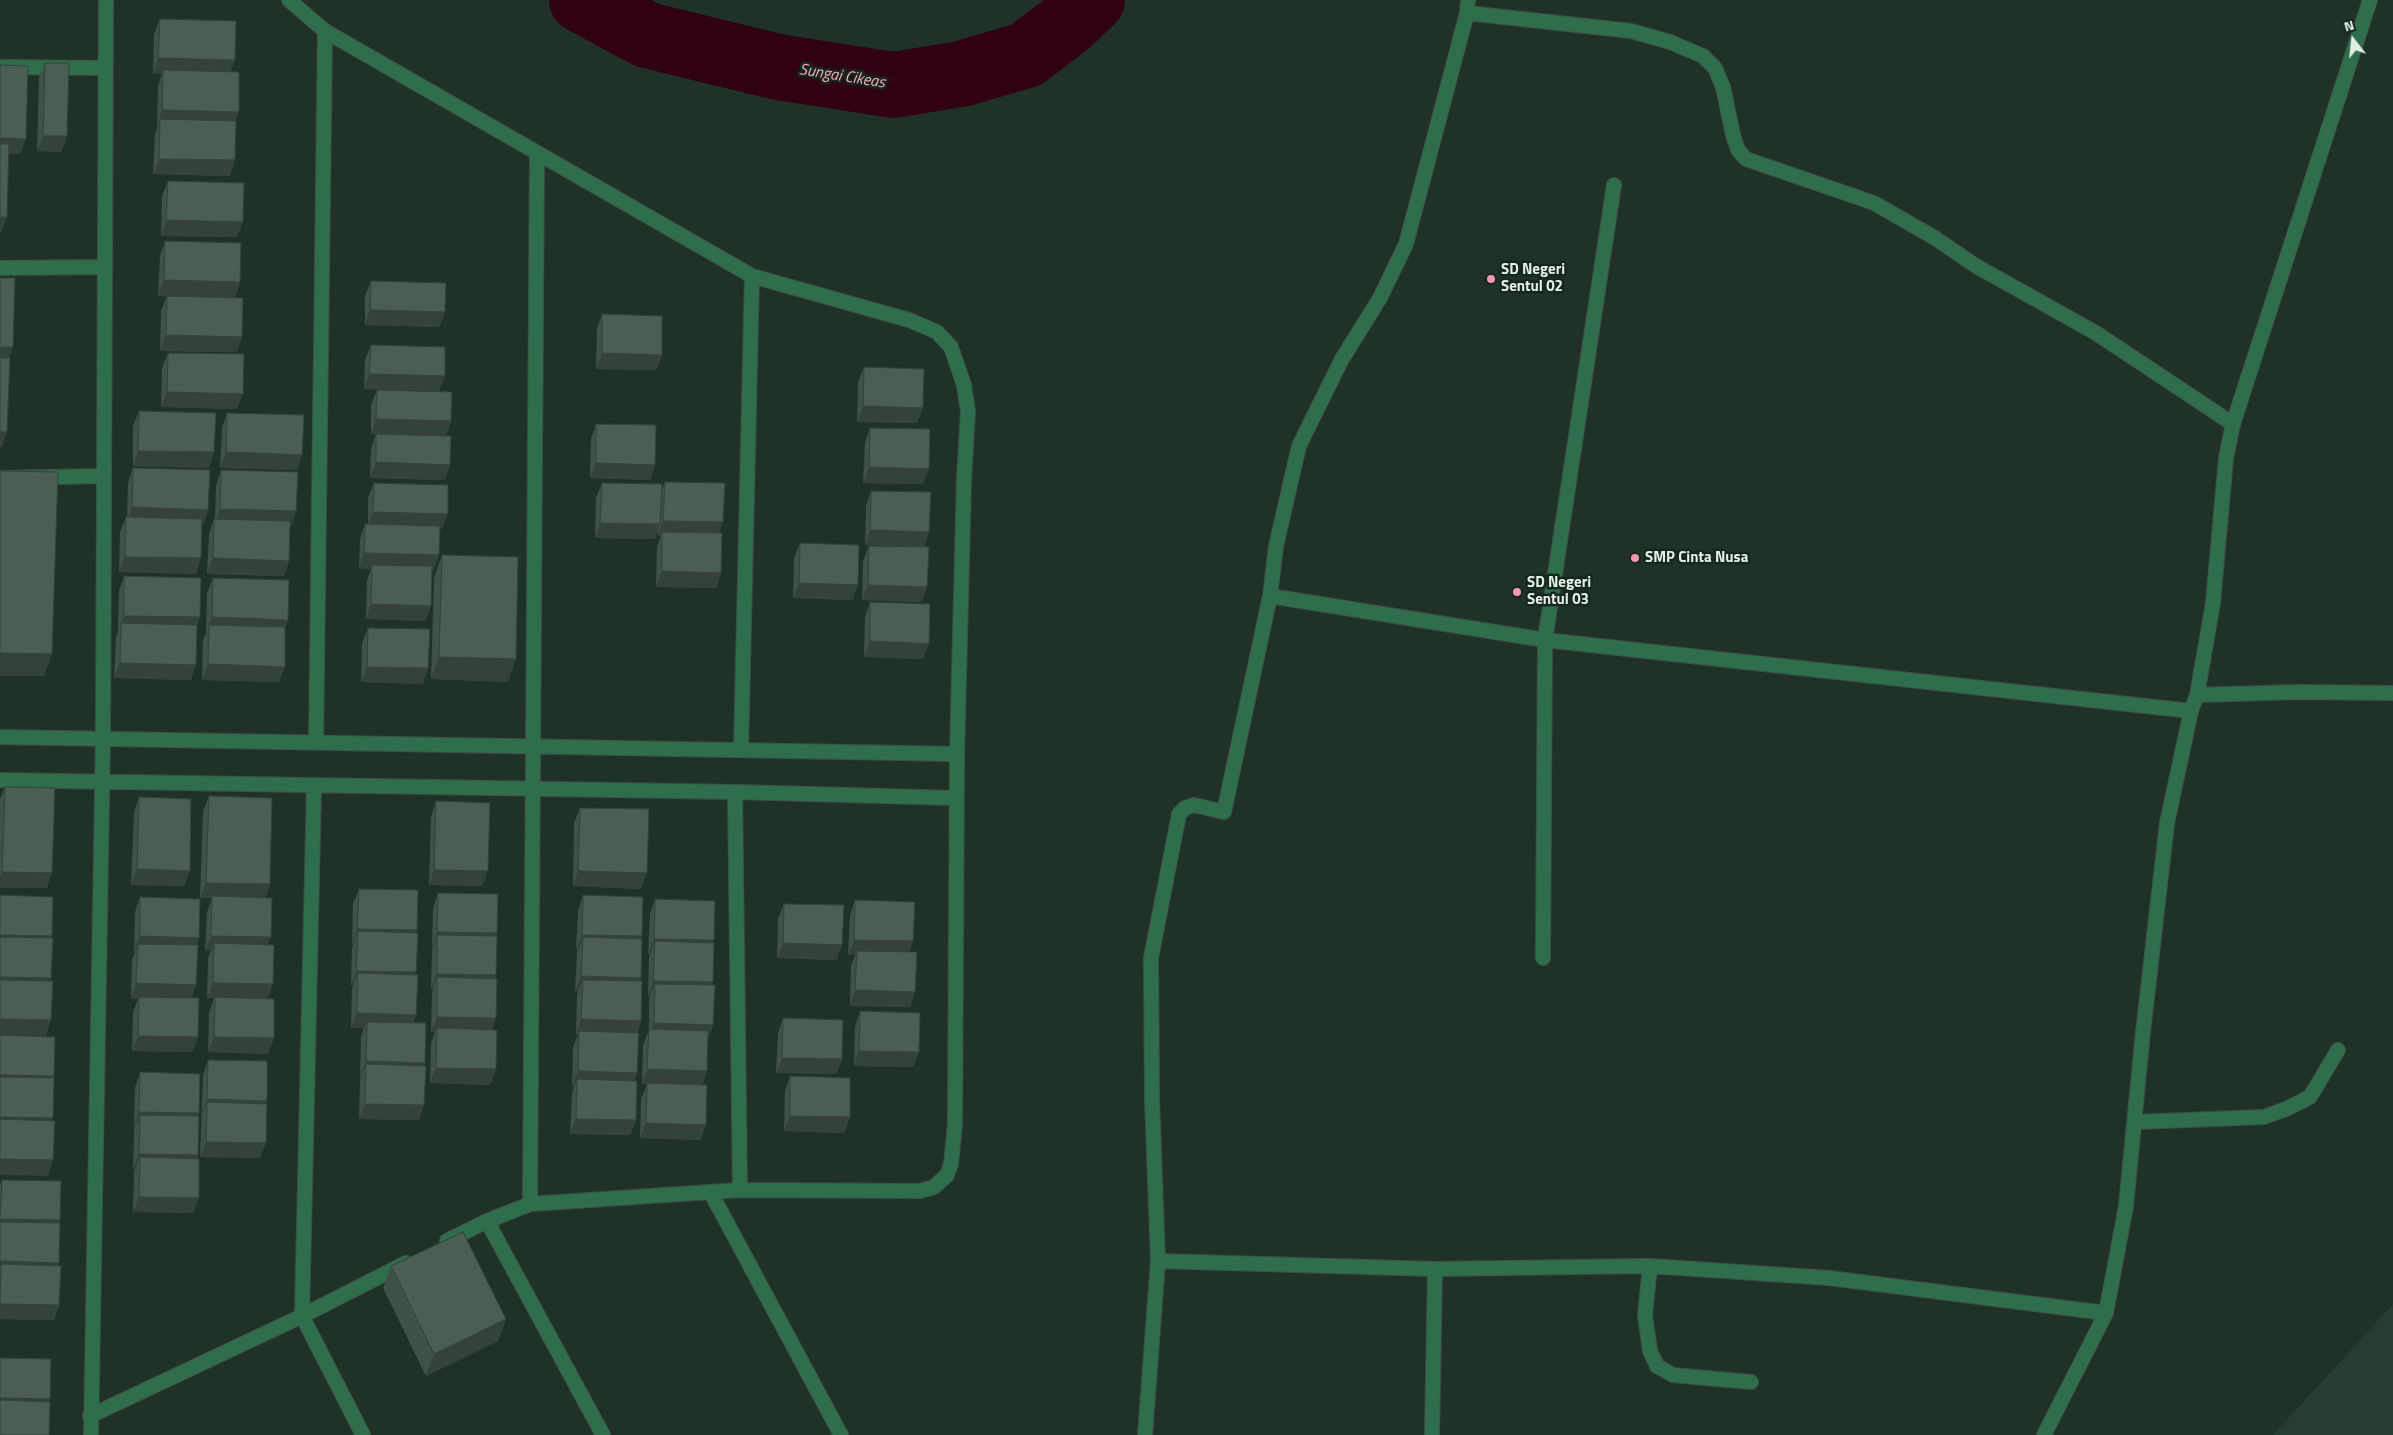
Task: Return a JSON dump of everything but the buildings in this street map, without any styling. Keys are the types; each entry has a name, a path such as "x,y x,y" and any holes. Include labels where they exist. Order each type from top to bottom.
{"street":[{"path":"91,1435 103,739 106,0"},
{"path":"289,0 325,30 752,276 909,320 937,332 951,348 964,385 968,412 964,479 956,754 955,1124 952,1164 947,1175 934,1187 920,1191 740,1190 530,1204 487,1221 434,1248"},
{"path":"2044,1435 2106,1312 2126,1206 2166,823 2191,711 2197,695 2213,603 2226,458 2233,424 2370,0"},
{"path":"1145,1435 1158,1261 1152,1099 1151,958 1179,814 1185,808 1194,805 1224,812 1270,596 1276,546 1300,446 1342,359 1380,298 1406,244 1467,7 1631,31 1670,42 1703,56 1715,68 1723,87 1733,135 1738,150 1746,159 1874,203 1935,238 1976,266 2096,333 2233,424"},
{"path":"316,742 325,30"},
{"path":"0,67 105,68"},
{"path":"530,1204 537,153"},
{"path":"1543,958 1545,640 1614,185"},
{"path":"0,268 105,267"},
{"path":"741,750 752,276"},
{"path":"0,478 103,476"},
{"path":"1270,596 1545,640 2191,711"},
{"path":"2197,695 2298,692 2393,693"},
{"path":"0,737 956,754"},
{"path":"0,780 735,792 956,798"},
{"path":"314,786 302,1316 363,1435"},
{"path":"735,792 740,1190"},
{"path":"2135,1122 2264,1117 2310,1097 2338,1050"},
{"path":"711,1193 841,1435"},
{"path":"487,1221 602,1435"},
{"path":"90,1416 302,1316 416,1257"},
{"path":"1158,1261 1434,1269 1650,1266 1829,1278 2106,1312"},
{"path":"1650,1266 1645,1315 1650,1351 1657,1366 1673,1375 1751,1382"},
{"path":"1432,1435 1434,1269"}],"shaded area":[{"path":"2393,1304 2393,1435 2273,1435"}],"waterway":[{"name":"Sungai Cikeas","path":"582,0 647,35 778,67 893,85 961,74 1026,55 1068,23 1092,0"}],"place":[{"name":"SD Negeri Sentul 02","path":"1491,279"},
{"name":"SMP Cinta Nusa","path":"1635,558"},
{"name":"SD Negeri Sentul 03","path":"1517,592"}]}
